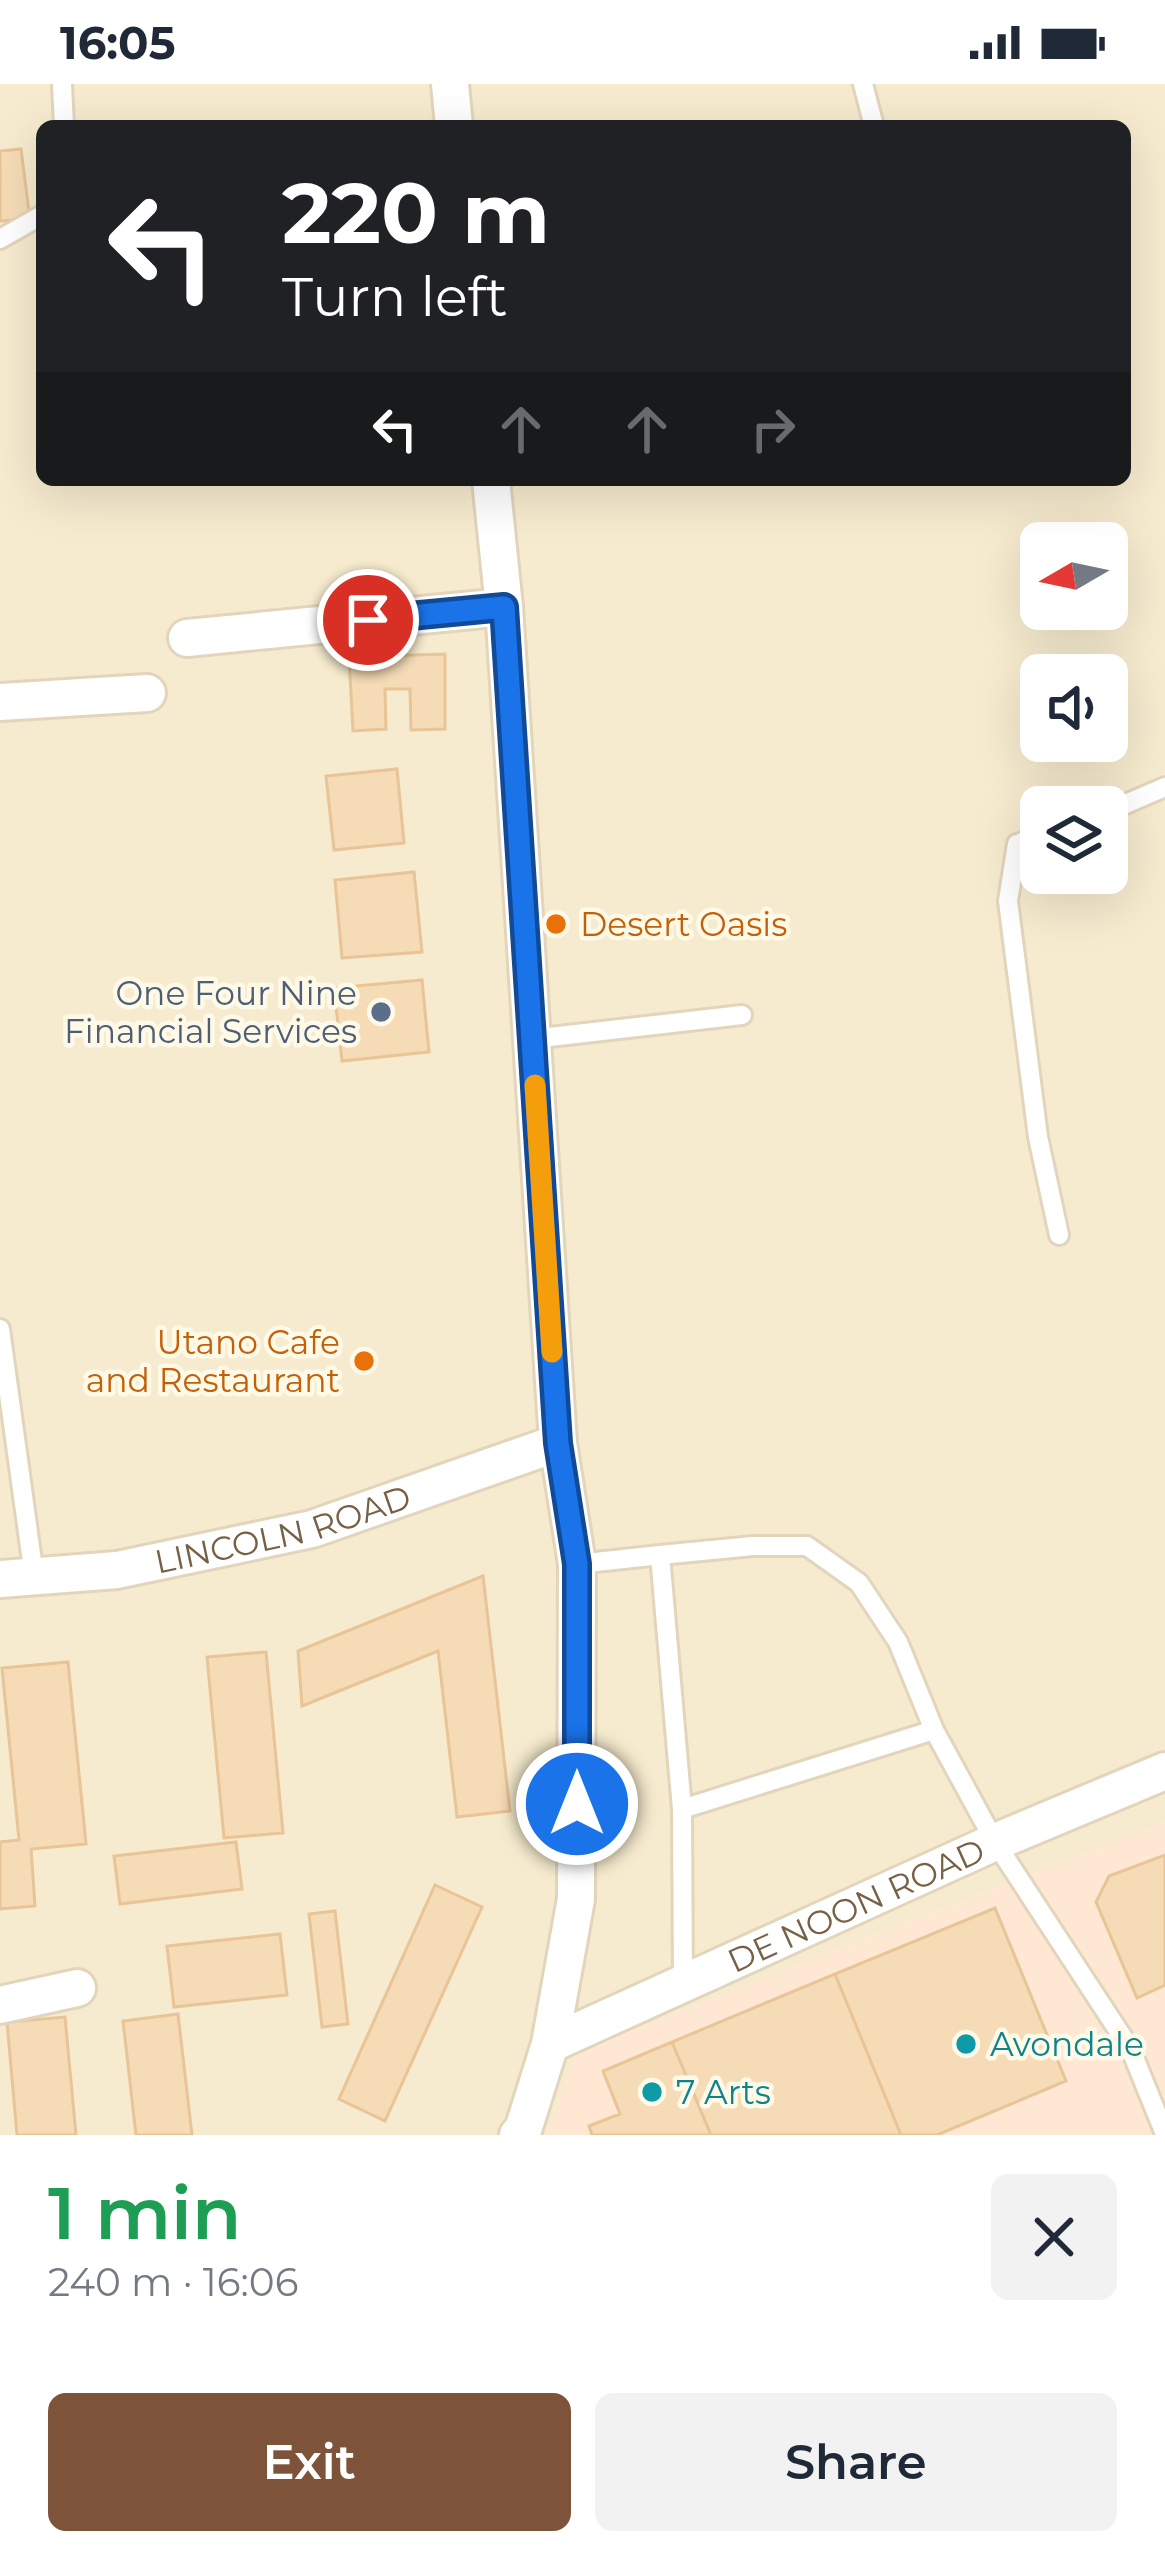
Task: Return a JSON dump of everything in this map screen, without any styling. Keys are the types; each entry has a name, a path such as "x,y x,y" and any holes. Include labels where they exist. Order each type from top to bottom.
{"street":[{"path":"450,84 453,120"},
{"path":"491,486 504,607 558,1443 577,1564 576,1899 550,2044 522,2134"},
{"path":"187,638 504,607"},
{"path":"0,702 147,693"},
{"name":"LINCOLN ROAD","path":"17,1578 117,1570 312,1529 558,1443"},
{"name":"DE NOON ROAD","path":"550,2044 995,1842 1165,1771"},
{"path":"0,2005 77,1988"}],"lane":[{"path":"62,84 64,120"},
{"path":"863,84 872,120"},
{"path":"0,239 36,218"},
{"path":"1128,803 1165,787"},
{"path":"1020,843 1008,901 1037,1137 1059,1235"},
{"path":"532,1039 742,1015"},
{"path":"0,1329 17,1578"},
{"path":"577,1564 753,1546 807,1546 859,1583 898,1642 934,1730 995,1842 1130,2050 1165,2134"},
{"path":"660,1555 682,1809 683,1987"},
{"path":"682,1809 934,1730"}],"shaded area":[{"path":"0,84 1165,84 1165,1822 578,2051 546,2135 0,2135"},
{"path":"1165,1822 1165,2135 546,2135 577,2051"}],"building":[{"path":"21,149 30,219 0,221 0,151"},
{"path":"445,654 445,729 411,730 410,689 385,689 386,729 353,731 349,657"},
{"path":"397,769 404,843 334,850 326,776"},
{"path":"414,872 422,952 342,958 335,880"},
{"path":"422,980 429,1052 342,1061 334,988"},
{"path":"483,1576 510,1811 457,1817 438,1651 302,1706 298,1651"},
{"path":"266,1652 283,1833 224,1838 207,1657"},
{"path":"68,1662 86,1844 31,1849 35,1906 0,1909 0,1842 19,1840 2,1668"},
{"path":"236,1842 242,1889 120,1904 114,1856"},
{"path":"1165,1855 1165,1985 1137,1998 1096,1902 1109,1876"},
{"path":"435,1885 482,1907 385,2121 339,2099"},
{"path":"995,1908 1066,2081 937,2135 901,2135 835,1974"},
{"path":"335,1911 348,2024 322,2027 309,1914"},
{"path":"280,1934 287,1995 174,2007 167,1946"},
{"path":"835,1974 901,2135 711,2135 672,2042"},
{"path":"178,2014 192,2135 136,2135 123,2021"},
{"path":"65,2017 76,2135 17,2135 7,2022"},
{"name":"7 Arts","path":"672,2042 711,2135 592,2135 589,2126 620,2114 603,2071"}],"slow traffic":[{"path":"535,1085 552,1352"}],"place":[{"name":"Desert Oasis","path":"556,924"},
{"name":"One Four Nine Financial Services","path":"381,1012"},
{"name":"Utano Cafe and Restaurant","path":"364,1361"},
{"name":"Avondale","path":"966,2044"},
{"name":"7 Arts","path":"652,2092"}],"route":[{"path":"368,620 504,607 558,1443 577,1564 577,1804"}]}
